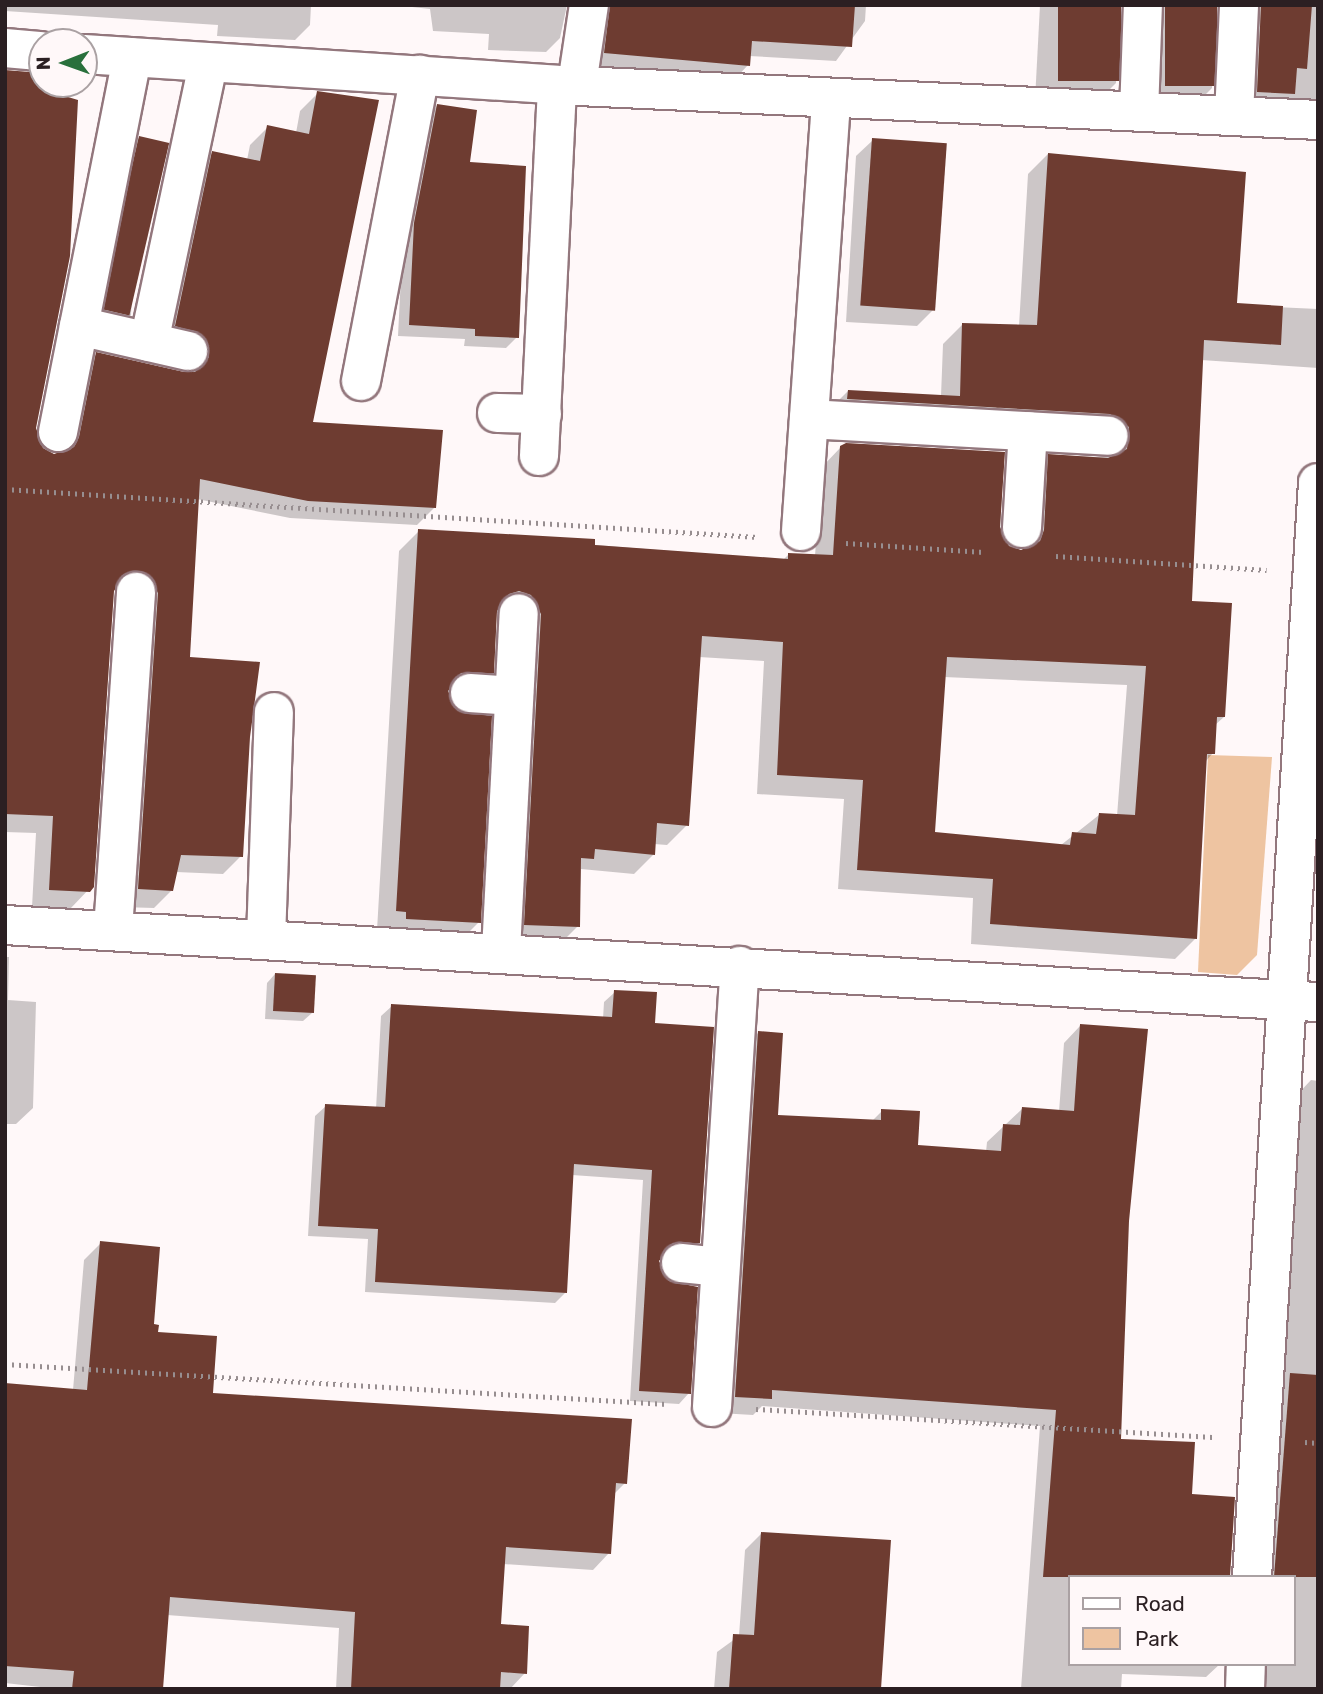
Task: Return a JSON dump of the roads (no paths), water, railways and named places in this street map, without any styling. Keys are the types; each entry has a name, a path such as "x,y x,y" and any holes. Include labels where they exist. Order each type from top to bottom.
{"street":[{"path":"540,456 567,85 589,5"},
{"path":"1139,112 1143,5"},
{"path":"1234,116 1239,5"},
{"path":"5,48 28,50"},
{"path":"98,55 567,85 1318,120"},
{"path":"58,432 132,57"},
{"path":"149,342 208,64"},
{"path":"361,382 420,75"},
{"path":"801,537 831,99"},
{"path":"79,326 188,351"},
{"path":"497,413 542,414"},
{"path":"809,419 1109,436"},
{"path":"1028,431 1032,542"},
{"path":"1252,1575 1260,1439 1302,1001 1312,582 1318,484"},
{"path":"113,930 136,592"},
{"path":"501,951 519,613"},
{"path":"470,693 514,696"},
{"path":"266,939 274,712"},
{"path":"5,925 501,951 1302,1001"},
{"path":"712,1406 740,966"},
{"path":"681,1263 719,1267"},
{"path":"1245,1689 1246,1666"}]}
